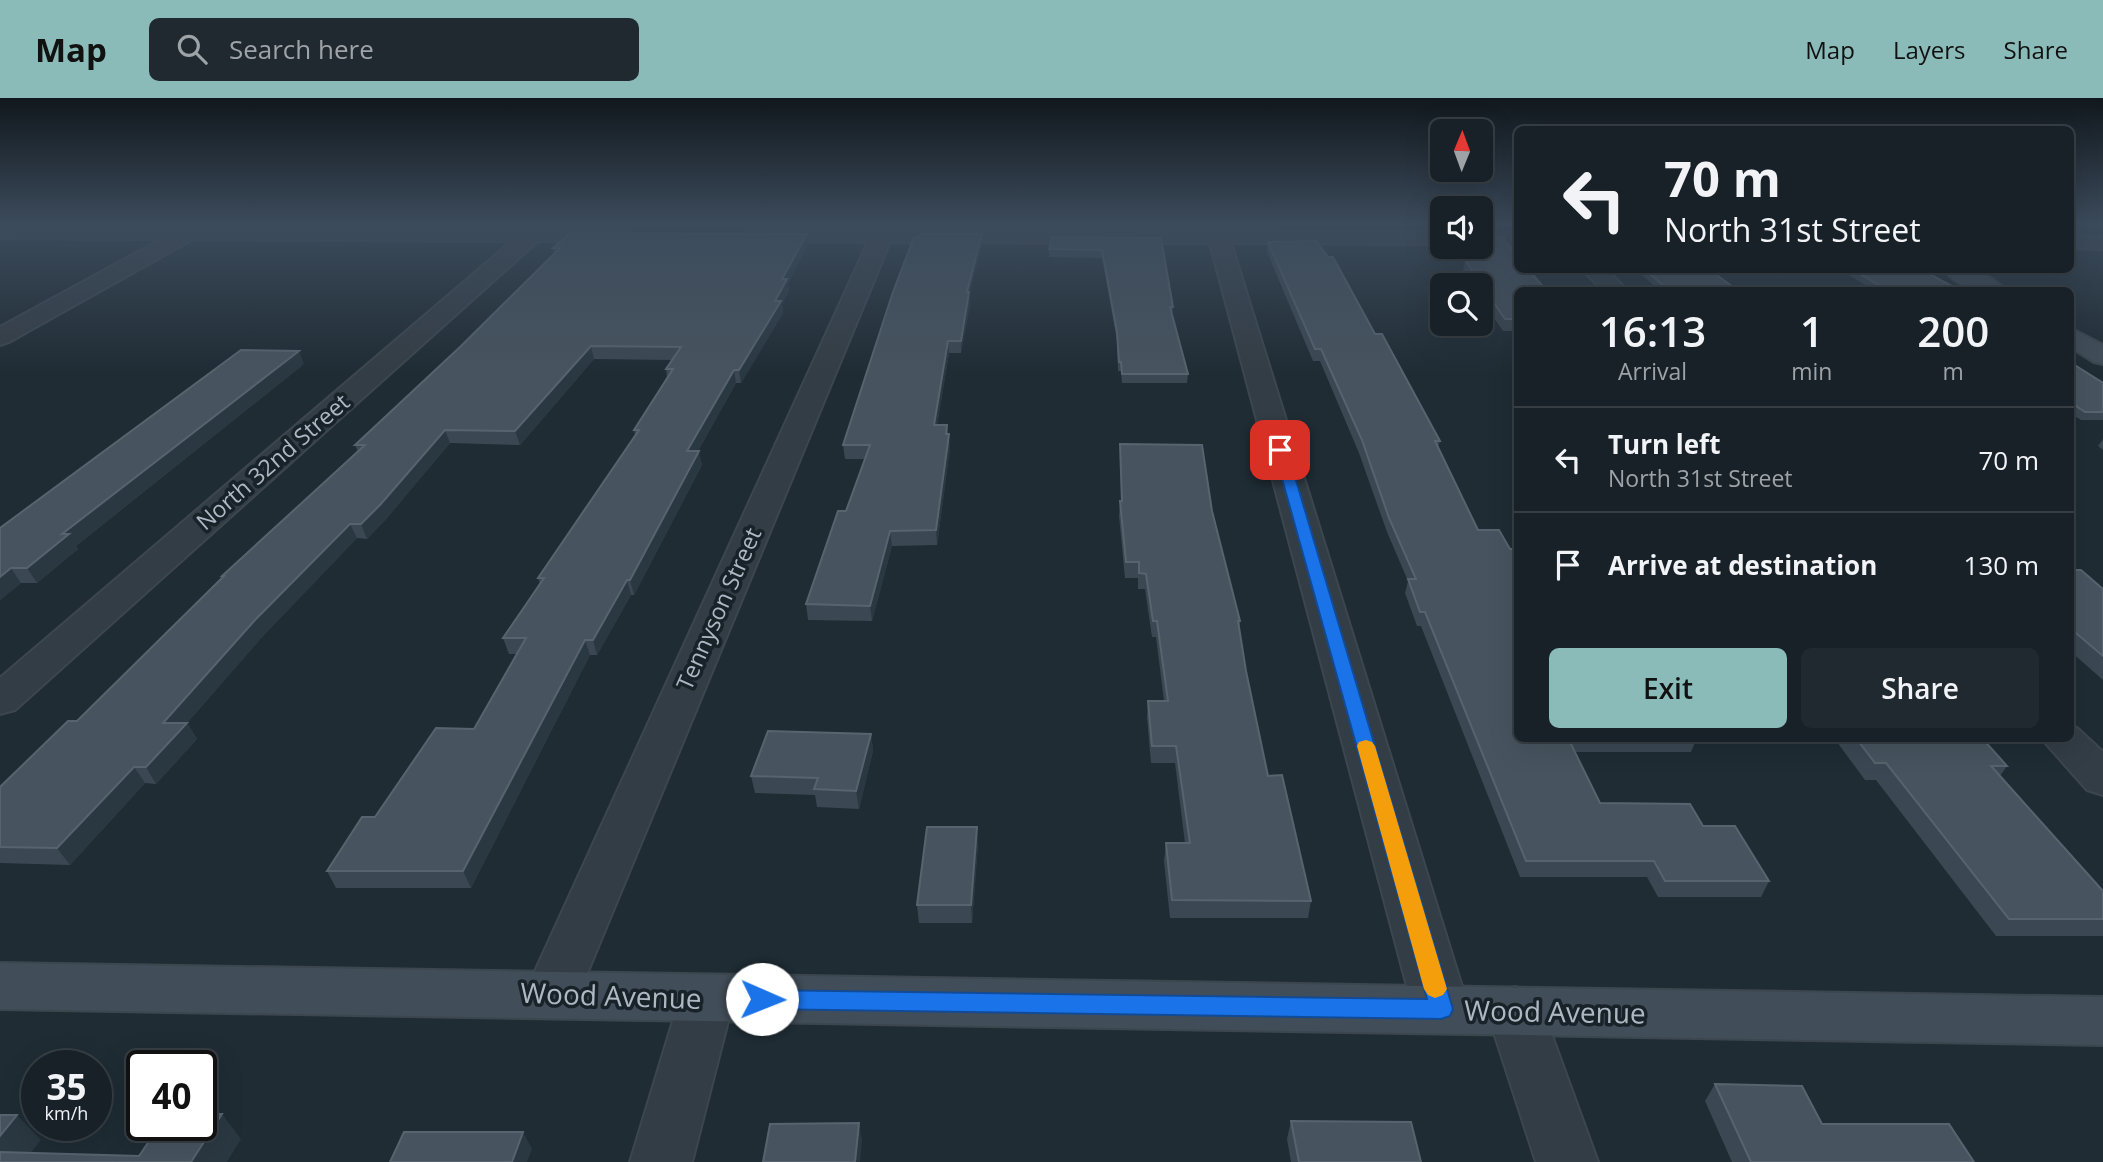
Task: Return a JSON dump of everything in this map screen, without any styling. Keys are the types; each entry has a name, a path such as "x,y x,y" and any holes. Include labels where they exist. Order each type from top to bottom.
{"street":[{"path":"0,337 115,274"},
{"name":"North 32nd Street","path":"0,700 488,274"},
{"name":"Tennyson Street","path":"552,993 865,274"},
{"path":"1230,274 1441,1009"},
{"path":"1598,274 1612,287"},
{"path":"1963,274 1987,287"},
{"path":"2074,339 2103,356"},
{"path":"2066,742 2103,779"},
{"name":"Wood Avenue","path":"0,986 552,993 707,998 2103,1021"},
{"path":"661,1162 707,998"},
{"path":"1515,1011 1567,1162"}],"building":[{"path":"534,274 785,274 782,279 787,279 775,301 781,301 739,370 734,370 687,451 699,451 630,580 627,580 593,640 585,640 463,871 327,871 362,817 375,817 436,728 474,729 526,638 503,638 544,578 538,578 639,430 634,430 673,369 666,369 681,347 591,346 515,431 445,430 380,505 361,524 350,524 255,620 163,723 187,723 146,767 134,767 57,848 0,847 0,787 68,721 77,721 222,576 365,445 355,445"},
{"path":"900,274 972,274 961,341 948,341 934,425 947,425 946,434 949,434 936,530 890,531 870,606 806,604 838,511 846,511 870,445 843,445"},
{"path":"1106,274 1167,274 1173,307 1170,307 1188,374 1122,374"},
{"path":"1282,274 1342,274 1375,334 1382,334 1440,441 1435,441 1478,530 1499,530 1510,549 1514,549 1514,742 1570,742 1600,803 1690,804 1703,826 1735,826 1769,881 1665,881 1654,861 1526,861 1425,612 1420,612 1408,579 1416,579 1389,518 1362,440 1321,349 1315,349"},
{"path":"1493,274 1532,274 1543,287 1514,287 1514,319 1505,319 1493,301"},
{"path":"1649,274 1715,274 1733,287 1665,287"},
{"path":"1859,274 1929,274 1953,287 1882,287"},
{"path":"241,350 299,351 62,534 69,534 27,568 11,568 0,577 0,528"},
{"path":"2074,365 2103,383 2103,412 2085,412 2074,405"},
{"path":"1120,444 1202,445 1212,511 1240,621 1246,671 1268,776 1282,775 1311,901 1172,900 1166,843 1190,843 1176,746 1152,746 1148,701 1168,701 1157,621 1153,621 1146,574 1139,573 1139,562 1126,562 1120,501"},
{"path":"2074,570 2081,570 2103,589 2103,656 2074,631"},
{"path":"768,731 871,734 856,791 814,789 818,778 751,776"},
{"path":"1859,742 1986,742 2007,766 1991,766 2103,891 2103,919 2009,919 1886,763 1875,763"},
{"path":"927,827 977,827 971,905 917,905"},
{"path":"1715,1084 1802,1086 1822,1124 1949,1124 1974,1162 1751,1162"},
{"path":"0,1115 17,1115 0,1136"},
{"path":"1291,1121 1411,1122 1421,1162 1299,1162"},
{"path":"859,1123 855,1162 763,1162 770,1124"},
{"path":"404,1132 523,1132 512,1162 390,1162"},
{"path":"149,1141 205,1141 191,1162 0,1162 0,1152 139,1156"}],"slow traffic":[{"path":"1366,746 1435,989"}],"route":[{"path":"762,999 1441,1009 1280,450"}]}
